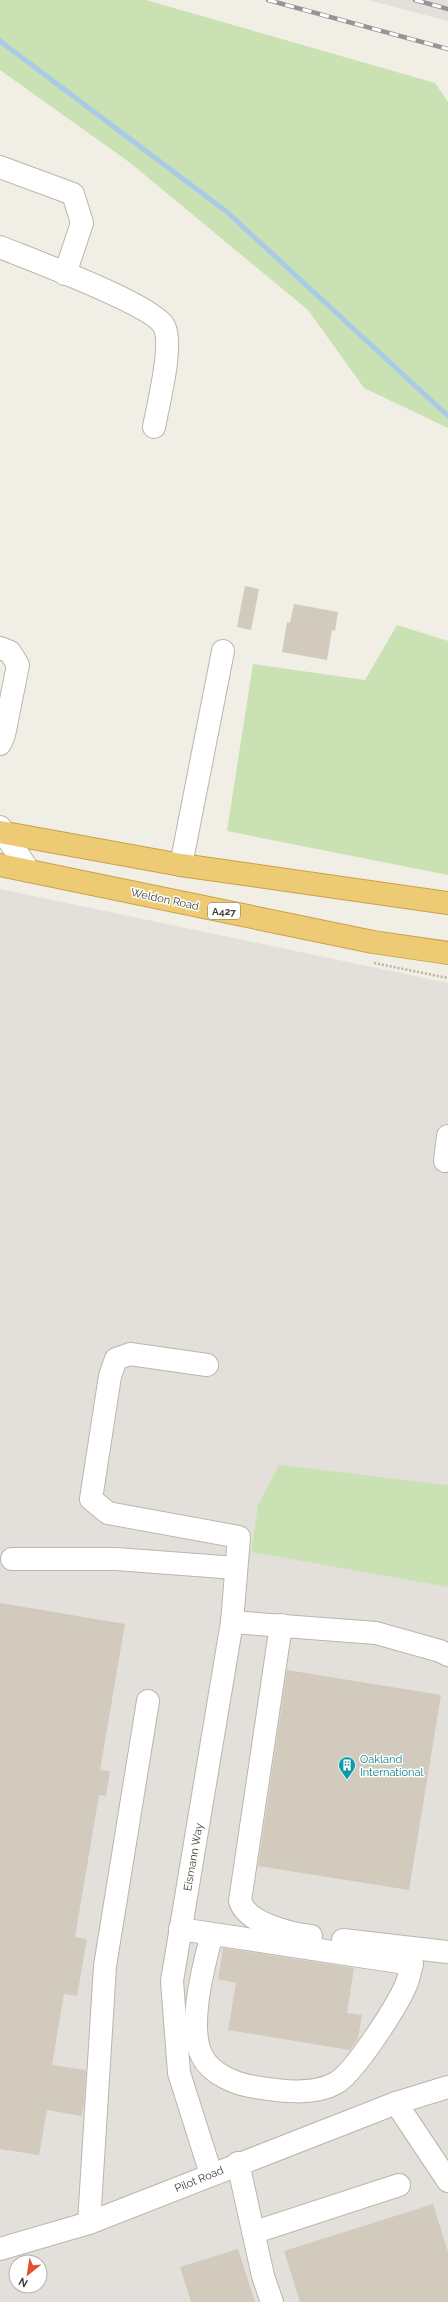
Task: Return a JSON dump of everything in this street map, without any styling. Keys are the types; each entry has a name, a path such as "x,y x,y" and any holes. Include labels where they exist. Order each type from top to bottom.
{"highway":[{"path":"2,831 182,866 448,903"},
{"name":"Weldon Road","path":"0,865 373,942 448,953"}],"street":[{"path":"0,167 73,194 82,223 65,274"},
{"path":"0,247 138,305 164,325 168,346 154,427"},
{"path":"0,648 10,652 18,665 4,735 0,744"},
{"path":"182,866 223,651"},
{"path":"2,831 29,871"},
{"path":"445,1161 448,1136"},
{"name":"Eismann Way","path":"207,1365 130,1354 116,1359 110,1376 91,1499 108,1513 239,1537 232,1622 172,1981 179,2074 211,2174"},
{"path":"12,1559 116,1559 236,1568"},
{"path":"232,1622 376,1633 440,1650 448,1655"},
{"path":"281,1625 240,1901 242,1907 256,1919 267,1925 304,1936 448,1952"},
{"path":"89,2223 105,1966 148,1701"},
{"path":"180,1929 412,1964 407,1984 378,2032 354,2064 336,2083 306,2092 275,2091 248,2086 214,2072 202,2056 197,2021 198,1993 212,1934"},
{"name":"Pilot Road","path":"0,2250 89,2223 238,2163 396,2103 448,2088"},
{"path":"396,2103 448,2181"},
{"path":"238,2163 264,2276 272,2302"},
{"path":"255,2232 399,2186"}],"shaded area":[{"path":"368,0 448,0 448,21"},
{"path":"0,889 448,983 448,2302 0,2302"}],"green space":[{"path":"0,0 146,0 435,83 448,102 448,428 364,388 308,310 129,162 0,70"},
{"path":"397,625 448,641 448,875 227,831 253,664 365,680"},
{"path":"279,1465 448,1485 448,1587 251,1552 258,1505"}],"building":[{"path":"245,586 259,589 251,630 237,627"},
{"path":"294,604 338,612 335,631 332,630 327,660 282,652 287,622 290,623"},
{"path":"0,1603 125,1624 100,1770 110,1771 106,1796 99,1795 75,1937 87,1939 77,1996 64,1994 52,2065 86,2070 82,2116 47,2110 39,2155 0,2149"},
{"name":"Oakland International","path":"287,1670 441,1695 409,1890 258,1866"},
{"path":"223,1948 354,1968 347,2013 362,2015 358,2039 350,2050 228,2030 236,1983 218,1979"},
{"path":"433,2204 448,2252 448,2302 300,2302 284,2251"},
{"path":"238,2249 255,2302 191,2302 180,2267"}],"waterway":[{"path":"0,41 227,212 448,416"}],"railway":[{"path":"268,0 448,49"},
{"path":"415,0 448,9"}],"place":[{"name":"Oakland International","path":"347,1780"}]}
